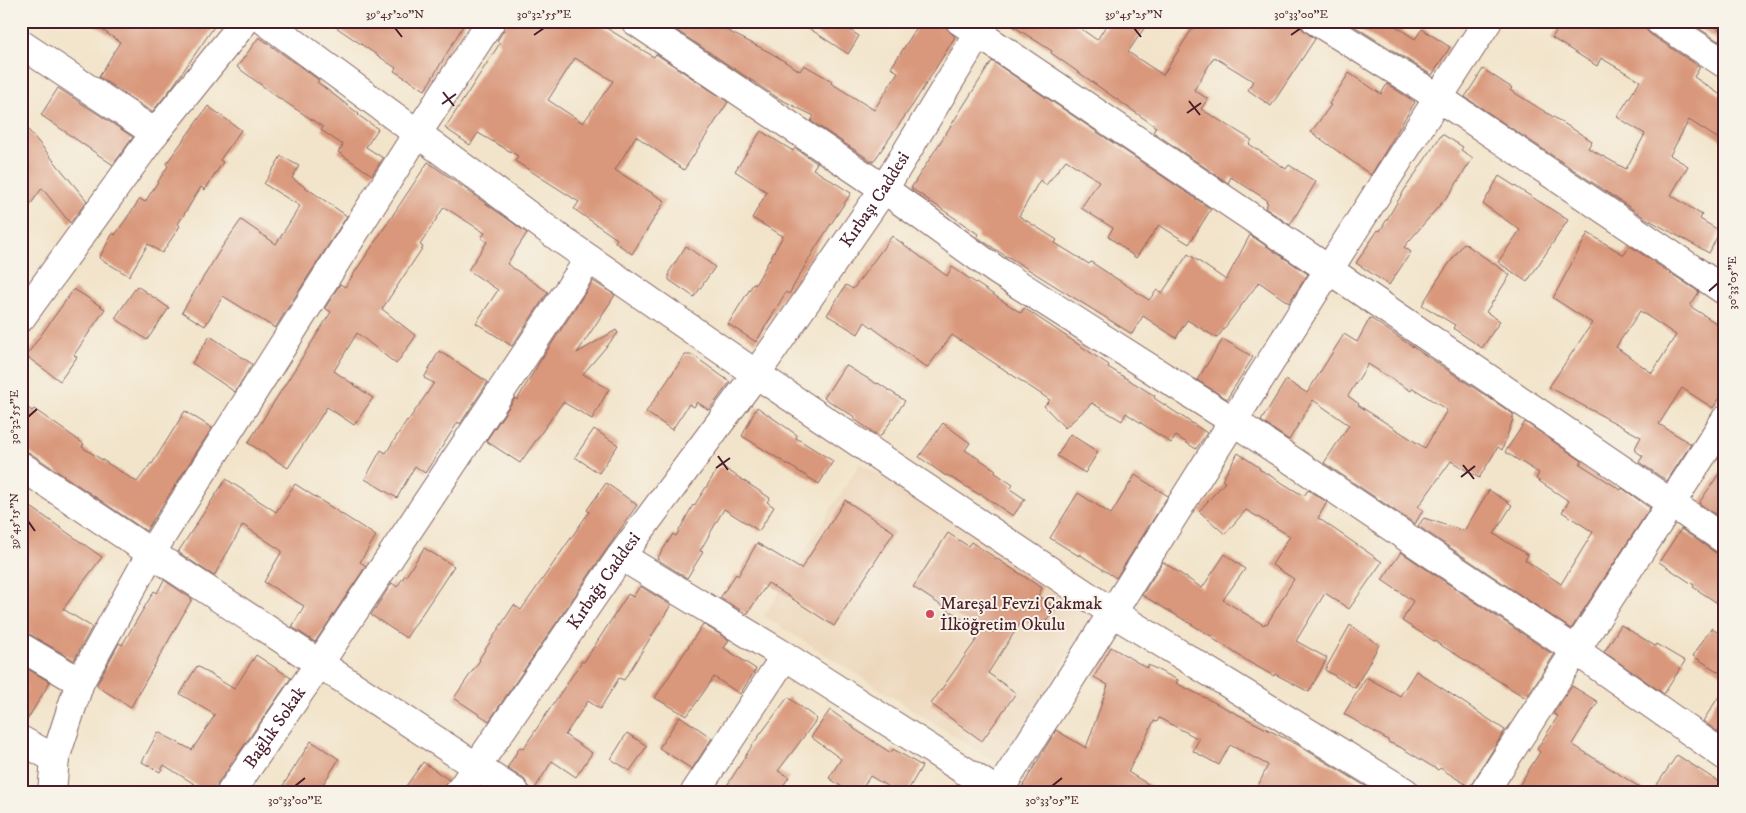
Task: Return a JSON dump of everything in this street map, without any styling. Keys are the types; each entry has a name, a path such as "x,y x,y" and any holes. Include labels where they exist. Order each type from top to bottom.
{"street":[{"path":"21,318 30,288 245,21"},
{"path":"264,21 588,259 756,374 1113,614 1405,792"},
{"path":"52,792 56,759 80,682 151,553 417,134 491,21"},
{"path":"634,21 884,189 996,270 1233,421 1575,650 1725,756"},
{"path":"1316,21 1438,98 1725,291"},
{"path":"621,556 785,656 998,792 1113,614 1328,269 1488,21"},
{"path":"1659,21 1725,64"},
{"path":"975,25 1725,540"},
{"name":"Kırbaşı Caddesi","path":"756,374 884,189 975,25"},
{"path":"21,44 155,133"},
{"name":"Bağlık Sokak","path":"231,792 319,664 588,259"},
{"name":"Kırbağı Caddesi","path":"459,792 621,556 756,374"},
{"path":"1484,792 1725,420"},
{"path":"21,466 515,792"},
{"path":"21,647 80,682"},
{"path":"695,792 785,656"},
{"path":"21,740 56,759"}],"shaded area":[{"name":"Mareşal Fevzi Çakmak İlköğretim Okulu","path":"860,463 1095,612 999,764 764,616"}],"building":[{"path":"89,21 218,21 173,86 152,112 99,77 120,42"},
{"path":"327,21 466,21 425,90 394,71 396,68"},
{"path":"507,21 595,21 654,57 656,54 728,102 684,170 636,136 615,170 665,201 632,254 615,242 617,239 574,209 579,202 515,161 518,156 478,133 470,145 445,128 500,43 497,41","holes":["575,58 613,81 583,123 548,100"]},
{"path":"678,21 731,21 726,30 771,53 800,71 804,65 832,81 831,83 874,110 898,72 891,68 921,21 936,21 946,27 955,37 914,103 873,162 811,121 814,116 778,98 673,28"},
{"path":"798,21 836,21 859,36 848,54"},
{"path":"1005,21 1070,21 1097,40 1109,21 1149,21 1128,52 1163,75 1197,21 1300,21 1302,29 1315,39 1271,106 1248,90 1253,81 1214,57 1194,90 1208,99 1201,109 1252,140 1249,144 1286,169 1289,165 1316,182 1290,225 1265,208 1268,203 1266,202 1267,200 1231,177 1228,183 1153,132 1156,127 1051,53 1052,51"},
{"path":"1346,21 1388,21 1415,39 1422,29 1450,47 1432,75"},
{"path":"1562,21 1644,21 1645,28 1650,34 1700,67 1694,77 1725,98 1725,143 1689,120 1670,155 1688,166 1671,195 1702,215 1700,219 1720,231 1709,253 1647,219 1465,97 1483,69 1512,88 1510,90 1592,141 1588,148 1626,169 1645,134 1617,117 1640,81 1601,58 1597,66 1552,38"},
{"path":"1688,21 1705,21 1723,32 1718,41"},
{"path":"259,37 319,80 317,82 378,129 366,147 383,158 372,175 338,152 343,145 321,130 323,127 237,67"},
{"path":"992,61 1211,209 1189,244 1159,225 1136,258 1108,236 1113,228 1081,208 1099,181 1066,160 1046,185 1040,180 1019,216 1057,240 1055,243 1089,264 1091,262 1149,300 1157,290 1162,293 1188,254 1226,280 1250,235 1308,274 1289,303 1259,282 1217,338 1187,320 1176,338 1143,316 1132,334 1007,257 977,237 978,234 911,188"},
{"path":"1349,73 1381,94 1387,84 1415,102 1371,175 1311,132 1331,105 1329,104"},
{"path":"58,88 133,137 113,165 41,115"},
{"path":"208,106 241,130 220,160 223,162 205,190 201,187 178,224 180,226 162,253 148,244 129,276 99,258 113,233 115,235 140,199 145,202 168,166 166,164"},
{"path":"21,121 87,201 70,223 42,188 21,218"},
{"path":"761,131 793,151 795,148 817,163 813,169 851,193 816,247 789,294 786,292 756,342 728,324 753,284 755,285 783,236 752,218 767,192 735,171"},
{"path":"1442,134 1463,147 1461,150 1473,158 1451,192 1404,247 1411,252 1389,285 1356,263 1378,230 1380,231 1405,189"},
{"path":"281,156 299,166 292,178 347,216 275,328 223,296 205,326 182,312 241,220 276,244 300,206 264,184"},
{"path":"428,162 527,233 507,264 548,292 512,346 476,323 498,290 468,270 487,242 481,238 485,233 444,207 420,245 423,247 382,309 416,336 396,364 357,333 334,371 373,398 354,425 327,407 288,468 248,443 331,312 325,308 340,284 345,287"},
{"path":"1499,176 1568,220 1527,282 1498,262 1520,230 1483,204"},
{"path":"1588,233 1624,255 1630,246 1699,292 1690,306 1725,329 1725,389 1713,408 1682,388 1659,424 1691,444 1667,481 1639,462 1643,456 1634,450 1641,437 1549,387 1592,323 1553,298","holes":["1640,311 1676,335 1652,373 1616,347"]},
{"path":"892,236 947,276 952,267 1021,313 1024,308 1207,433 1196,449 1176,436 1171,443 1126,413 1122,421 1092,403 1065,428 1044,406 1050,400 952,335 927,368 865,322 858,334 827,315 846,285 853,289"},
{"path":"1464,243 1510,275 1486,312 1500,321 1482,348 1453,328 1455,325 1422,305"},
{"path":"686,246 715,267 694,297 669,280 669,272"},
{"path":"593,281 615,295 577,353 616,330 618,333 583,374 609,389 592,419 563,402 520,463 486,441 515,398 517,400"},
{"path":"137,286 169,308 147,340 115,318"},
{"path":"74,289 105,309 74,355 77,357 60,381 26,356"},
{"path":"1370,318 1513,414 1502,450 1498,447 1479,478 1451,461 1418,507 1423,510 1415,524 1324,463 1349,425 1313,400 1289,440 1261,421 1286,380 1307,393 1344,334 1357,342","holes":["1368,364 1411,391 1413,388 1447,410 1425,448 1358,405 1348,396"]},
{"path":"210,336 252,364 235,392 192,363"},
{"path":"1223,339 1253,357 1227,399 1197,380"},
{"path":"439,351 488,382 460,424 458,422 425,473 415,466 397,498 365,479 381,450 386,453 434,383 424,378"},
{"path":"685,355 693,355 730,382 709,410 697,402 694,407 689,404 672,430 646,412"},
{"path":"845,365 878,383 905,401 880,437 854,419 855,417 824,398"},
{"path":"21,403 32,411 34,409 84,444 82,447 137,482 152,464 185,411 212,428 146,531 30,453 21,450"},
{"path":"757,407 797,435 796,438 833,461 819,484 742,436"},
{"path":"1525,422 1582,461 1580,464 1621,490 1622,488 1650,508 1571,629 1418,526 1424,518 1464,531 1489,490 1512,505 1494,534 1528,555 1525,560 1561,584 1593,532 1562,512 1569,501 1536,479 1539,473 1505,452"},
{"path":"943,423 970,443 965,450 996,470 994,472 1013,485 1010,489 1025,499 1013,516 981,494 946,476 919,457"},
{"path":"594,429 618,445 599,473 575,457"},
{"path":"1070,434 1098,452 1085,473 1057,456"},
{"path":"1238,453 1259,469 1304,496 1308,490 1327,502 1318,518 1382,562 1349,609 1325,593 1296,641 1327,658 1309,692 1249,662 1213,637 1142,595 1163,562 1202,588 1225,554 1245,569 1223,600 1264,625 1265,623 1267,624 1294,579 1272,565 1290,536 1246,510 1225,534 1199,511 1225,482 1222,480"},
{"path":"1725,465 1725,521 1699,503"},
{"path":"719,467 723,467 770,498 767,502 774,507 759,531 724,509 700,551 703,552 687,578 657,559 673,534 676,536 693,505"},
{"path":"1135,475 1168,496 1116,578 1050,538 1078,493 1111,514"},
{"path":"226,479 276,512 295,484 376,536 360,562 366,566 315,642 292,627 304,606 264,582 282,551 243,525 214,576 178,552"},
{"path":"606,483 637,505 489,721 454,698 514,605 521,610 589,512 587,510"},
{"path":"21,500 102,557 63,609 92,627 74,660 21,631"},
{"path":"845,500 894,532 834,626 768,583 747,614 720,598 736,574 738,576 757,543 801,569"},
{"path":"1681,529 1716,553 1725,555 1725,608 1659,562"},
{"path":"948,533 968,546 971,542 1042,588 1038,596 1055,607 1040,631 1023,619 988,673 1016,693 982,741 931,704 982,632 913,587"},
{"path":"424,548 454,566 406,638 371,615 392,583 397,587"},
{"path":"1401,552 1554,655 1526,698 1402,621 1413,601 1382,580"},
{"path":"164,580 192,599 131,707 98,687 97,684 119,643 122,645 154,591 157,593"},
{"path":"640,586 671,605 624,680 619,678 600,709 588,701 565,735 592,753 576,777 552,761 534,790 529,787 524,779 507,768 520,747 523,749 582,661 584,662 628,594 633,597"},
{"path":"703,624 729,640 724,648 756,669 740,694 714,677 687,716 655,698"},
{"path":"1350,625 1379,645 1355,688 1325,670"},
{"path":"1621,625 1655,646 1656,644 1685,661 1664,694 1604,652"},
{"path":"1711,628 1725,637 1725,676 1693,656"},
{"path":"1111,647 1147,668 1148,665 1178,680 1176,683 1298,745 1375,792 1255,792 1268,765 1230,745 1219,765 1193,751 1199,739 1159,718 1157,722 1154,721 1128,772 1161,792 1019,792 1056,730 1086,748 1108,685 1094,677"},
{"path":"256,655 291,678 218,783 216,792 207,792 164,765 160,772 142,762 158,732 192,750 215,715 180,694 197,666 234,689"},
{"path":"21,665 50,682 24,725 21,724"},
{"path":"1416,671 1505,730 1470,787 1440,768 1438,770 1400,747 1388,742 1388,740 1344,714 1366,677 1400,696"},
{"path":"1572,686 1598,702 1572,744 1647,792 1515,792 1540,752 1537,749 1558,716 1553,714"},
{"path":"1725,687 1725,737 1703,721"},
{"path":"788,697 817,719 778,771 789,777 779,792 723,792 753,744"},
{"path":"830,710 891,753 893,749 922,766 907,792 897,792 870,776 860,792 849,792 829,778 841,759 811,737"},
{"path":"680,716 712,738 692,769 659,748"},
{"path":"627,733 647,746 630,771 611,759"},
{"path":"311,741 339,759 318,792 279,792"},
{"path":"1677,755 1725,786 1725,792 1652,792"},
{"path":"423,762 449,780 444,792 402,792"}],"place":[{"name":"Mareşal Fevzi Çakmak İlköğretim Okulu","path":"930,614"}]}
